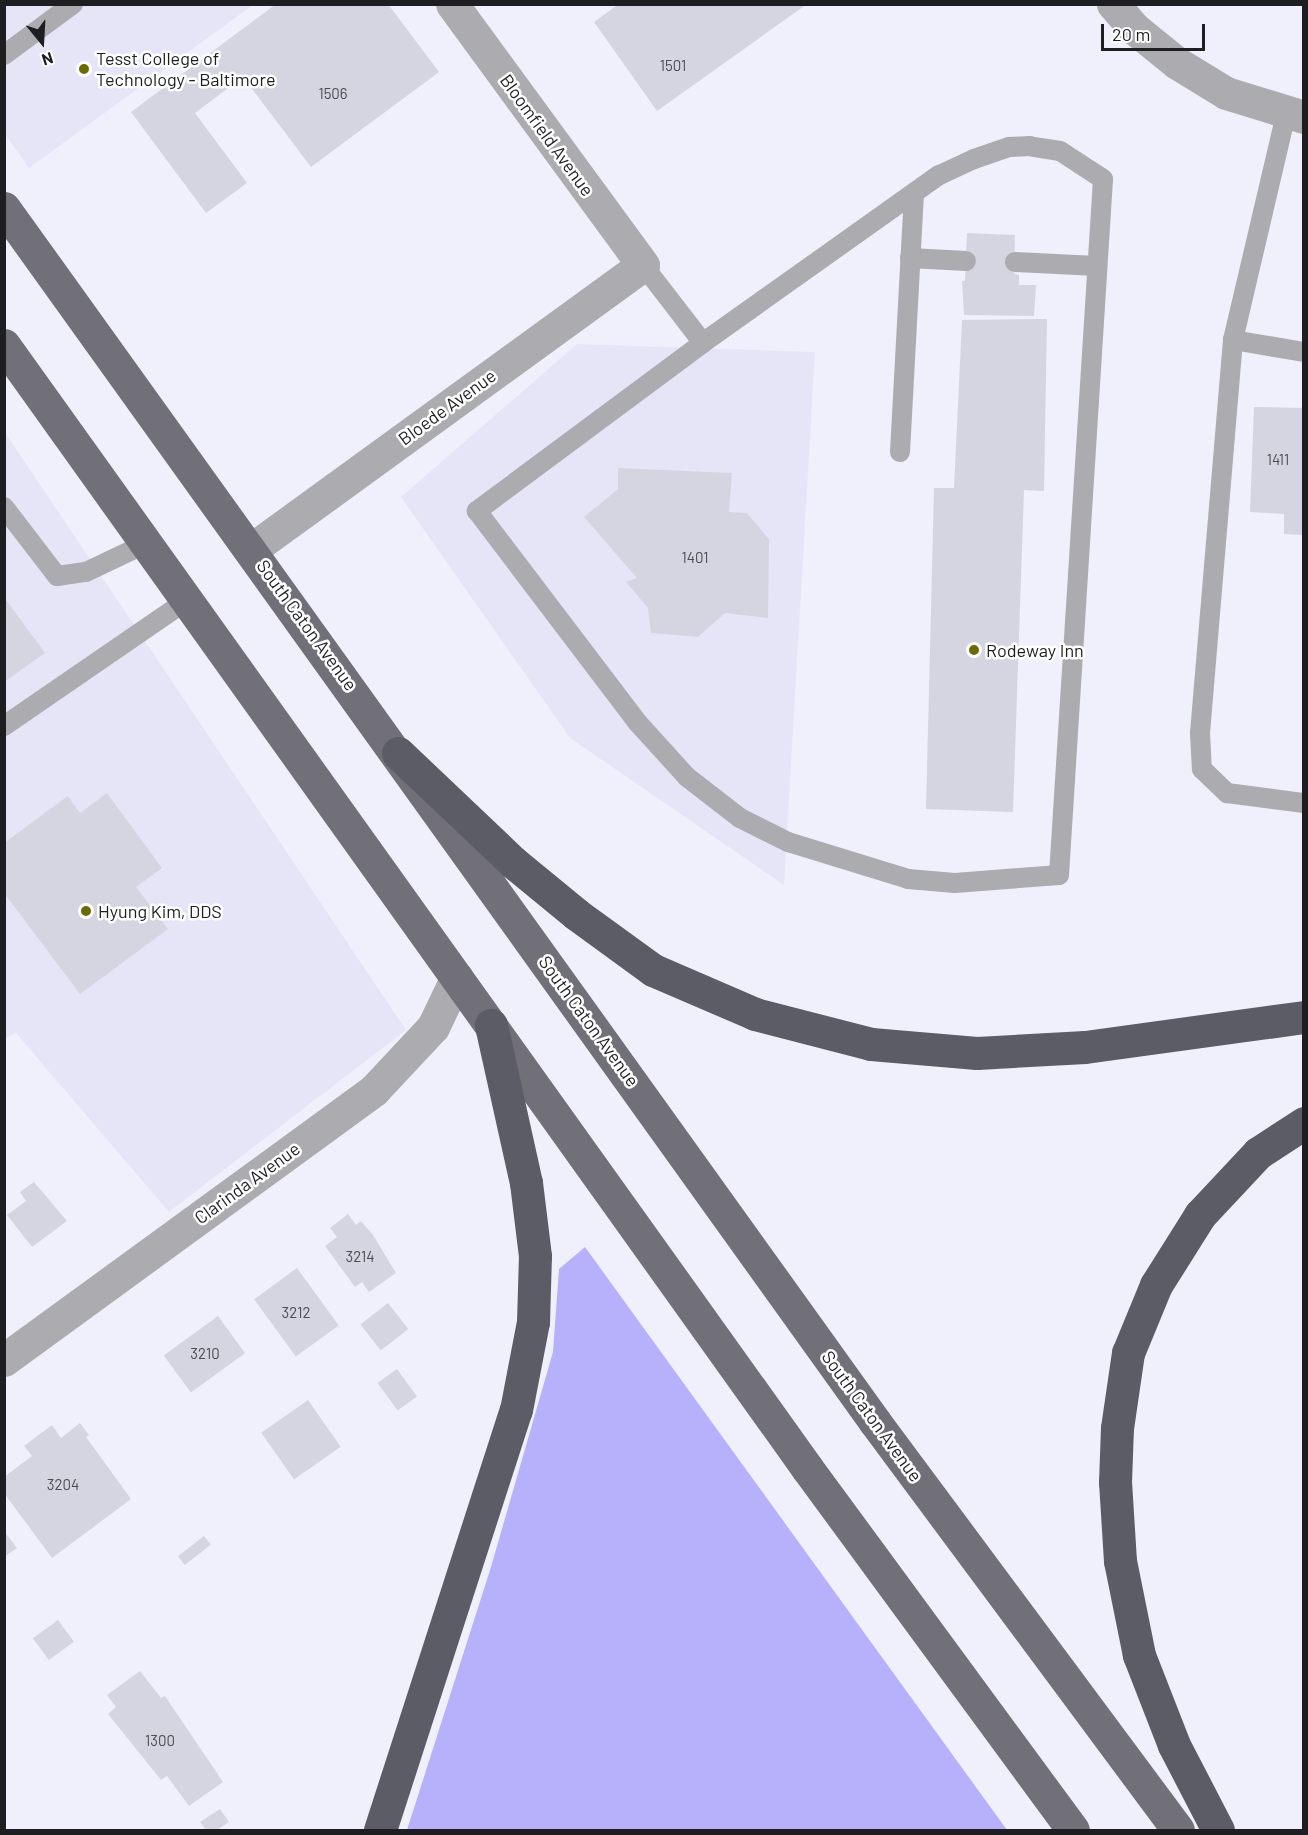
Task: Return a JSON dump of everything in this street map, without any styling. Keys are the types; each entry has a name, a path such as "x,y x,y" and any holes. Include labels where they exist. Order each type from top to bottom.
{"highway":[{"path":"398,753 514,863 576,914 653,970 755,1014 871,1044 977,1053 1085,1047 1304,1017"},
{"path":"380,1830 516,1410 533,1322 535,1256 526,1183 491,1025"},
{"path":"1218,1830 1174,1745 1139,1655 1120,1561 1115,1482 1117,1428 1128,1353 1156,1285 1200,1215 1257,1153 1304,1123"}],"main road":[{"name":"South Caton Avenue","path":"4,208 252,549 875,1422 1178,1830"},
{"path":"4,345 807,1468 1073,1830"}],"street":[{"name":"Bloomfield Avenue","path":"452,4 642,265"},
{"path":"1113,4 1135,29 1177,63 1226,93 1295,116"},
{"name":"Bloede Avenue","path":"252,549 642,265"},
{"name":"Clarinda Avenue","path":"4,1360 374,1090 433,1027 457,977"}],"lane":[{"path":"4,55 73,4"},
{"path":"1295,116 1233,340 1200,733 1202,769 1227,793 1304,803"},
{"path":"1009,147 1060,151 1102,179 1097,266 1059,875 955,883 908,879 788,842 740,818 687,777 638,723 477,511 703,343 939,175 1009,147"},
{"path":"900,452 914,194"},
{"path":"910,258 966,261"},
{"path":"1015,262 1097,266"},
{"path":"642,265 703,343"},
{"path":"1233,340 1304,352"},
{"path":"4,507 57,576 86,572 147,543"},
{"path":"4,726 187,600"}],"shaded area":[{"name":"Tesst College of Technology - Baltimore","path":"4,5 253,5 29,168 5,134"},
{"path":"577,344 815,352 784,885 570,738 401,497"},
{"path":"4,431 406,1030 169,1212 16,1033 5,1039"},
{"path":"585,1247 1007,1830 407,1830 491,1567 553,1352 559,1269"}],"building":[{"path":"276,4 388,4 439,72 311,167 243,77 195,113 247,183 206,213 131,112"},
{"path":"619,4 807,4 657,111 594,22"},
{"path":"967,233 1015,235 1014,274 1019,275 1019,285 1036,285 1034,316 964,315 962,281 965,281"},
{"name":"Rodeway Inn","path":"1047,319 1044,491 1024,490 1013,812 926,809 934,488 954,488 962,320"},
{"path":"1254,407 1304,408 1304,535 1284,534 1284,514 1250,512"},
{"path":"618,468 732,473 729,512 747,513 769,539 768,618 725,613 698,637 651,633 648,608 626,582 637,578 584,517 618,489"},
{"path":"4,597 45,653 4,682"},
{"name":"Hyung Kim, DDS","path":"107,793 162,868 136,887 168,929 80,994 4,893 4,843 68,796 80,813"},
{"path":"34,1182 67,1221 32,1247 7,1215 26,1201 20,1192"},
{"path":"348,1214 356,1225 361,1221 373,1235 396,1273 369,1292 362,1282 355,1287 325,1246 337,1237 330,1228"},
{"path":"297,1268 339,1325 296,1357 254,1299"},
{"path":"388,1303 408,1329 381,1351 360,1325"},
{"path":"218,1316 245,1353 191,1393 164,1355"},
{"path":"397,1369 417,1397 398,1411 378,1383"},
{"path":"308,1400 341,1447 294,1479 261,1433"},
{"path":"80,1423 89,1435 86,1437 131,1499 52,1558 4,1493 4,1477 32,1456 24,1446 52,1425 61,1438"},
{"path":"4,1531 17,1548 4,1557"},
{"path":"204,1536 211,1545 185,1565 178,1556"},
{"path":"58,1620 74,1642 49,1660 33,1638"},
{"path":"140,1671 161,1698 165,1696 223,1782 189,1806 167,1776 161,1780 108,1714 116,1707 107,1695"},
{"path":"220,1809 229,1822 217,1830 206,1830 200,1822"}],"place":[{"name":"Tesst College of Technology - Baltimore","path":"84,69"},
{"name":"Rodeway Inn","path":"974,650"},
{"name":"Hyung Kim, DDS","path":"86,911"}]}
